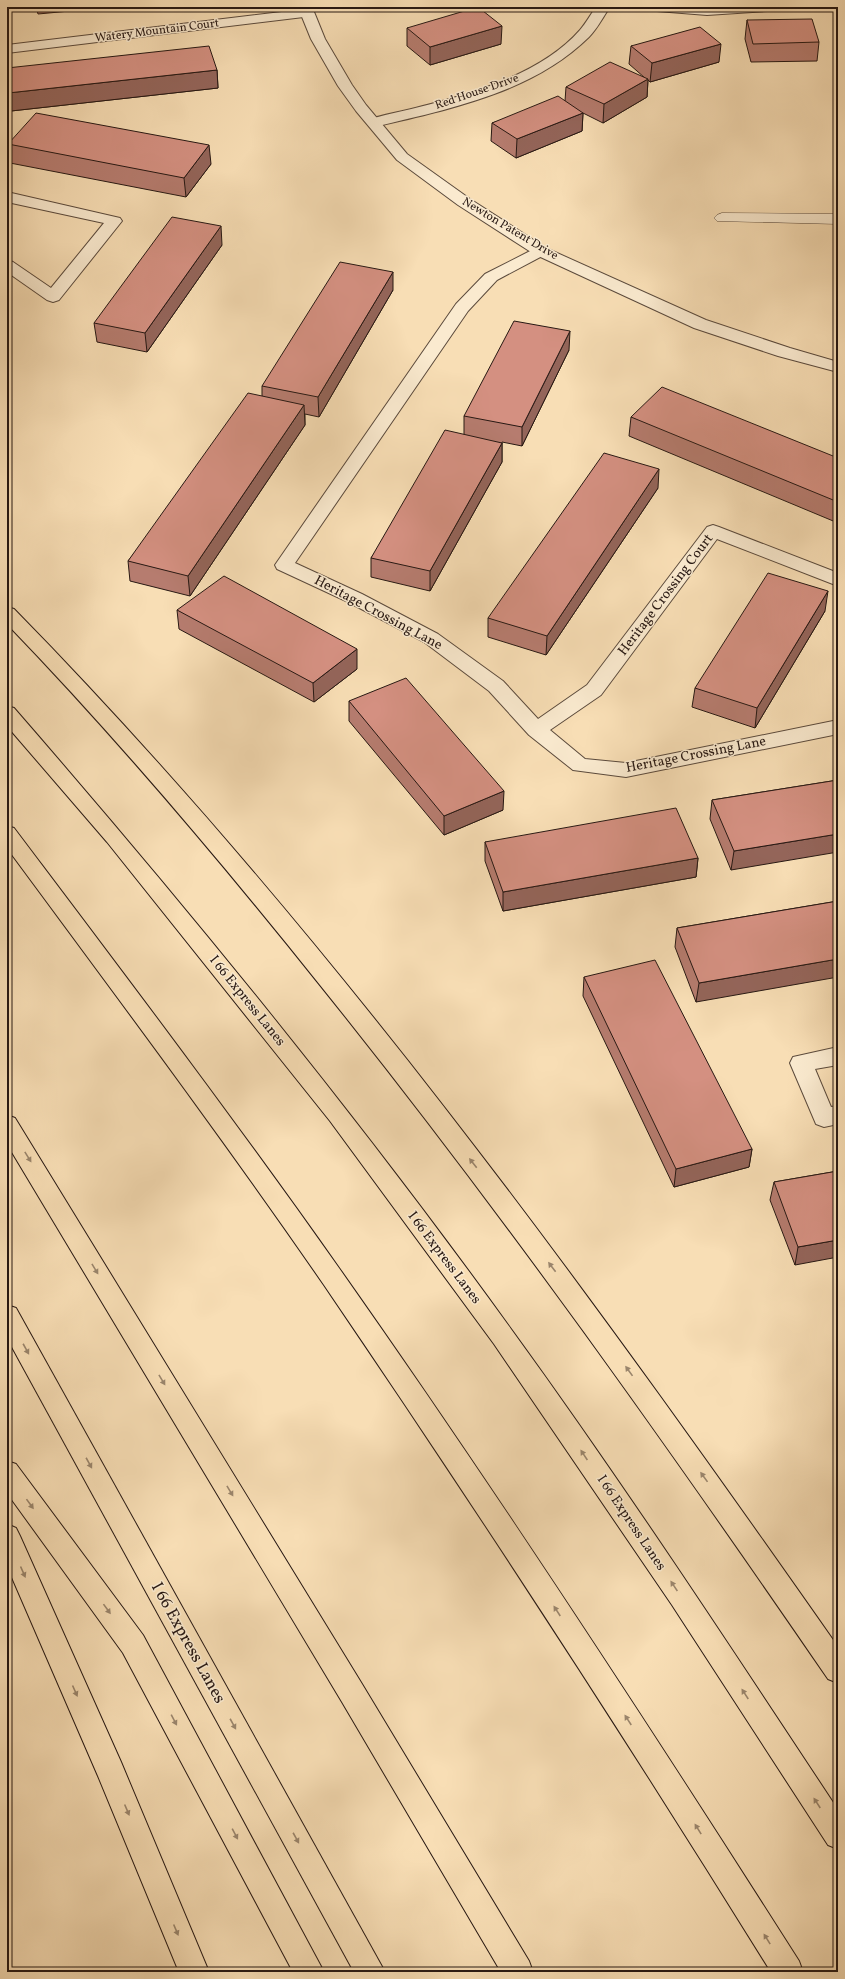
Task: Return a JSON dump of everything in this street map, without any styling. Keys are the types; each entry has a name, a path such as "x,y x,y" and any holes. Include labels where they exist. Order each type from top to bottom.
{"highway":[{"path":"7,613 102,714 179,801 361,1019 523,1228 717,1495 838,1670"},
{"name":"I 66 Express Lanes","path":"7,713 114,837 338,1115 499,1331 681,1596 838,1836"},
{"path":"7,833 164,1043 331,1276 535,1578 683,1804 788,1972"},
{"path":"7,1124 356,1700 518,1972"},
{"name":"I 66 Express Lanes","path":"7,1315 370,1972"},
{"path":"7,1472 133,1644 309,1972"},
{"path":"717,1495 838,1646"},
{"path":"7,1536 111,1772 194,1972"}],"street":[{"name":"Red House Drive","path":"374,122 447,104 498,87 529,74 551,61 573,44 596,20 603,7"},
{"path":"657,7 707,10 768,7"},
{"name":"Newton Patent Drive","path":"306,10 318,39 345,86 402,157 464,202 540,251 700,324 784,352 838,367"},
{"name":"Watery Mountain Court","path":"7,49 306,10"},
{"path":"7,197 114,221 53,297 7,265"},
{"name":"Heritage Crossing Lane","path":"540,251 491,277 462,308 284,565 356,598 431,638 496,686 536,730 580,765 626,770 838,727"},
{"name":"Heritage Crossing Court","path":"536,730 594,690 713,531 838,580"},
{"path":"838,1056 801,1063 824,1118 838,1115"}],"lane":[{"path":"722,218 838,219"}],"building":[{"path":"478,7 502,26 430,47 407,28"},
{"path":"812,19 819,42 753,44 747,20"},
{"path":"700,27 721,44 652,63 631,46"},
{"path":"209,46 217,70 8,93 7,68"},
{"path":"610,62 648,79 604,104 566,87"},
{"path":"558,96 583,113 517,139 492,123"},
{"path":"36,113 209,145 184,178 8,144"},
{"path":"172,217 221,226 145,333 94,323"},
{"path":"340,262 393,272 318,397 262,386"},
{"path":"514,321 570,331 522,427 464,416"},
{"path":"662,387 838,458 838,502 631,417"},
{"path":"248,393 304,405 188,576 128,561"},
{"path":"445,430 502,443 430,571 371,558"},
{"path":"604,453 659,469 547,636 488,618"},
{"path":"768,573 828,591 757,708 695,688"},
{"path":"224,576 357,649 313,683 177,610"},
{"path":"406,678 504,791 444,816 349,701"},
{"path":"838,780 838,834 734,851 712,800"},
{"path":"676,808 698,858 503,892 485,842"},
{"path":"838,901 838,959 699,983 677,928"},
{"path":"655,960 752,1149 676,1169 584,977"},
{"path":"838,1171 838,1240 798,1247 774,1182"}]}
